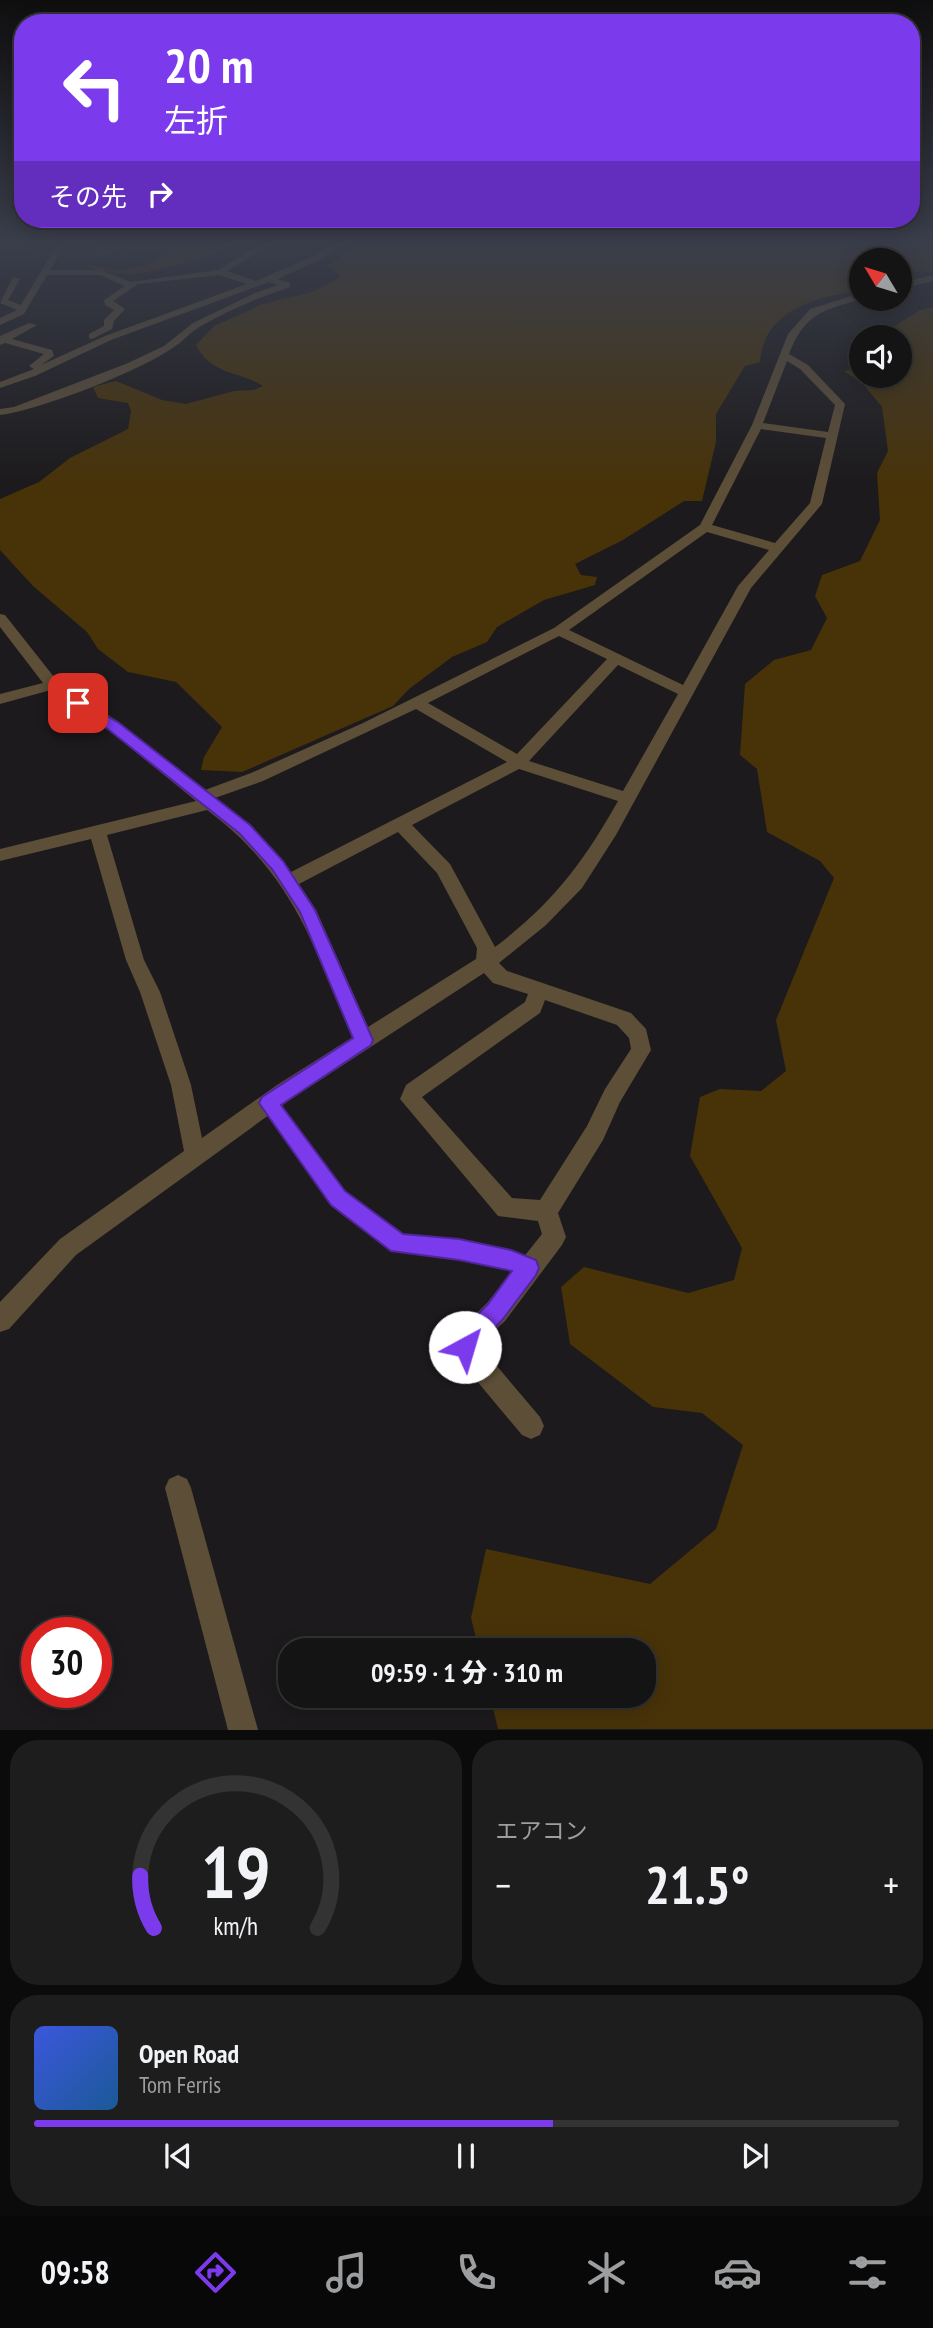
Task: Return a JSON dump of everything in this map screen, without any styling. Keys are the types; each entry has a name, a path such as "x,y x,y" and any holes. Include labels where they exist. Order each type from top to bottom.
{"street":[{"path":"69,355 66,351 109,327 110,321"},
{"path":"0,385 154,321"},
{"path":"0,412 16,410 132,365 167,348 205,321"},
{"path":"0,855 206,800 417,703 559,631 705,527 757,425 791,336 802,321"},
{"path":"1,340 32,325"},
{"path":"1,340 49,352 50,354 29,372 31,374"},
{"path":"0,1320 68,1247 268,1103 485,962 540,920 576,883 628,798 745,586 816,504 840,404 804,367 784,355"},
{"path":"757,425 833,436"},
{"path":"705,527 777,548"},
{"path":"0,618 53,685 114,726 245,829 289,881 307,910 364,1040"},
{"path":"559,631 686,692"},
{"path":"289,881 517,763 615,659"},
{"path":"0,699 53,685"},
{"path":"417,703 517,763 628,798"},
{"path":"400,824 444,869 486,948 485,962 500,977 624,1019 639,1035 641,1050 546,1210 554,1237 496,1311 465,1342 465,1347 531,1426"},
{"path":"97,831 135,960 150,992 181,1085 193,1147 198,1153"},
{"path":"538,992 533,1007 413,1092 410,1099 506,1208 546,1210"},
{"path":"178,1489 243,1730"}],"lane":[{"path":"268,1103 338,1198 399,1244 459,1250 511,1260 528,1268"}],"shaded area":[{"path":"226,321 779,321 767,337 760,362 745,366 716,414 716,442 702,501 684,501 623,540 575,564 581,575 597,577 595,585 544,600 497,627 487,642 452,657 409,689 393,706 242,772 201,770 204,757 222,727 176,682 128,672 98,649 87,632 33,586 0,550 0,499 39,482 70,458 128,429 131,411 128,403 98,398 93,387 116,381 162,400 186,404 263,386 218,367 202,355 196,345 214,326"},
{"path":"903,321 933,321 933,1729 498,1729 493,1708 656,1708 656,1638 476,1638 471,1618 486,1549 650,1584 716,1529 743,1445 702,1413 653,1407 570,1344 561,1287 584,1267 688,1293 734,1280 742,1248 690,1156 700,1097 720,1089 761,1091 786,1071 776,1020 834,878 820,861 767,832 757,769 740,755 745,684 774,660 811,650 827,618 815,596 822,575 860,561 880,520 877,473 888,451 882,407 866,388 912,388 912,325 896,325"}],"route":[{"path":"78,703 114,726 245,829 277,865 307,910 364,1040 268,1103 338,1198 399,1244 459,1250 511,1260 528,1268 496,1311 465,1342 465,1347"}]}
